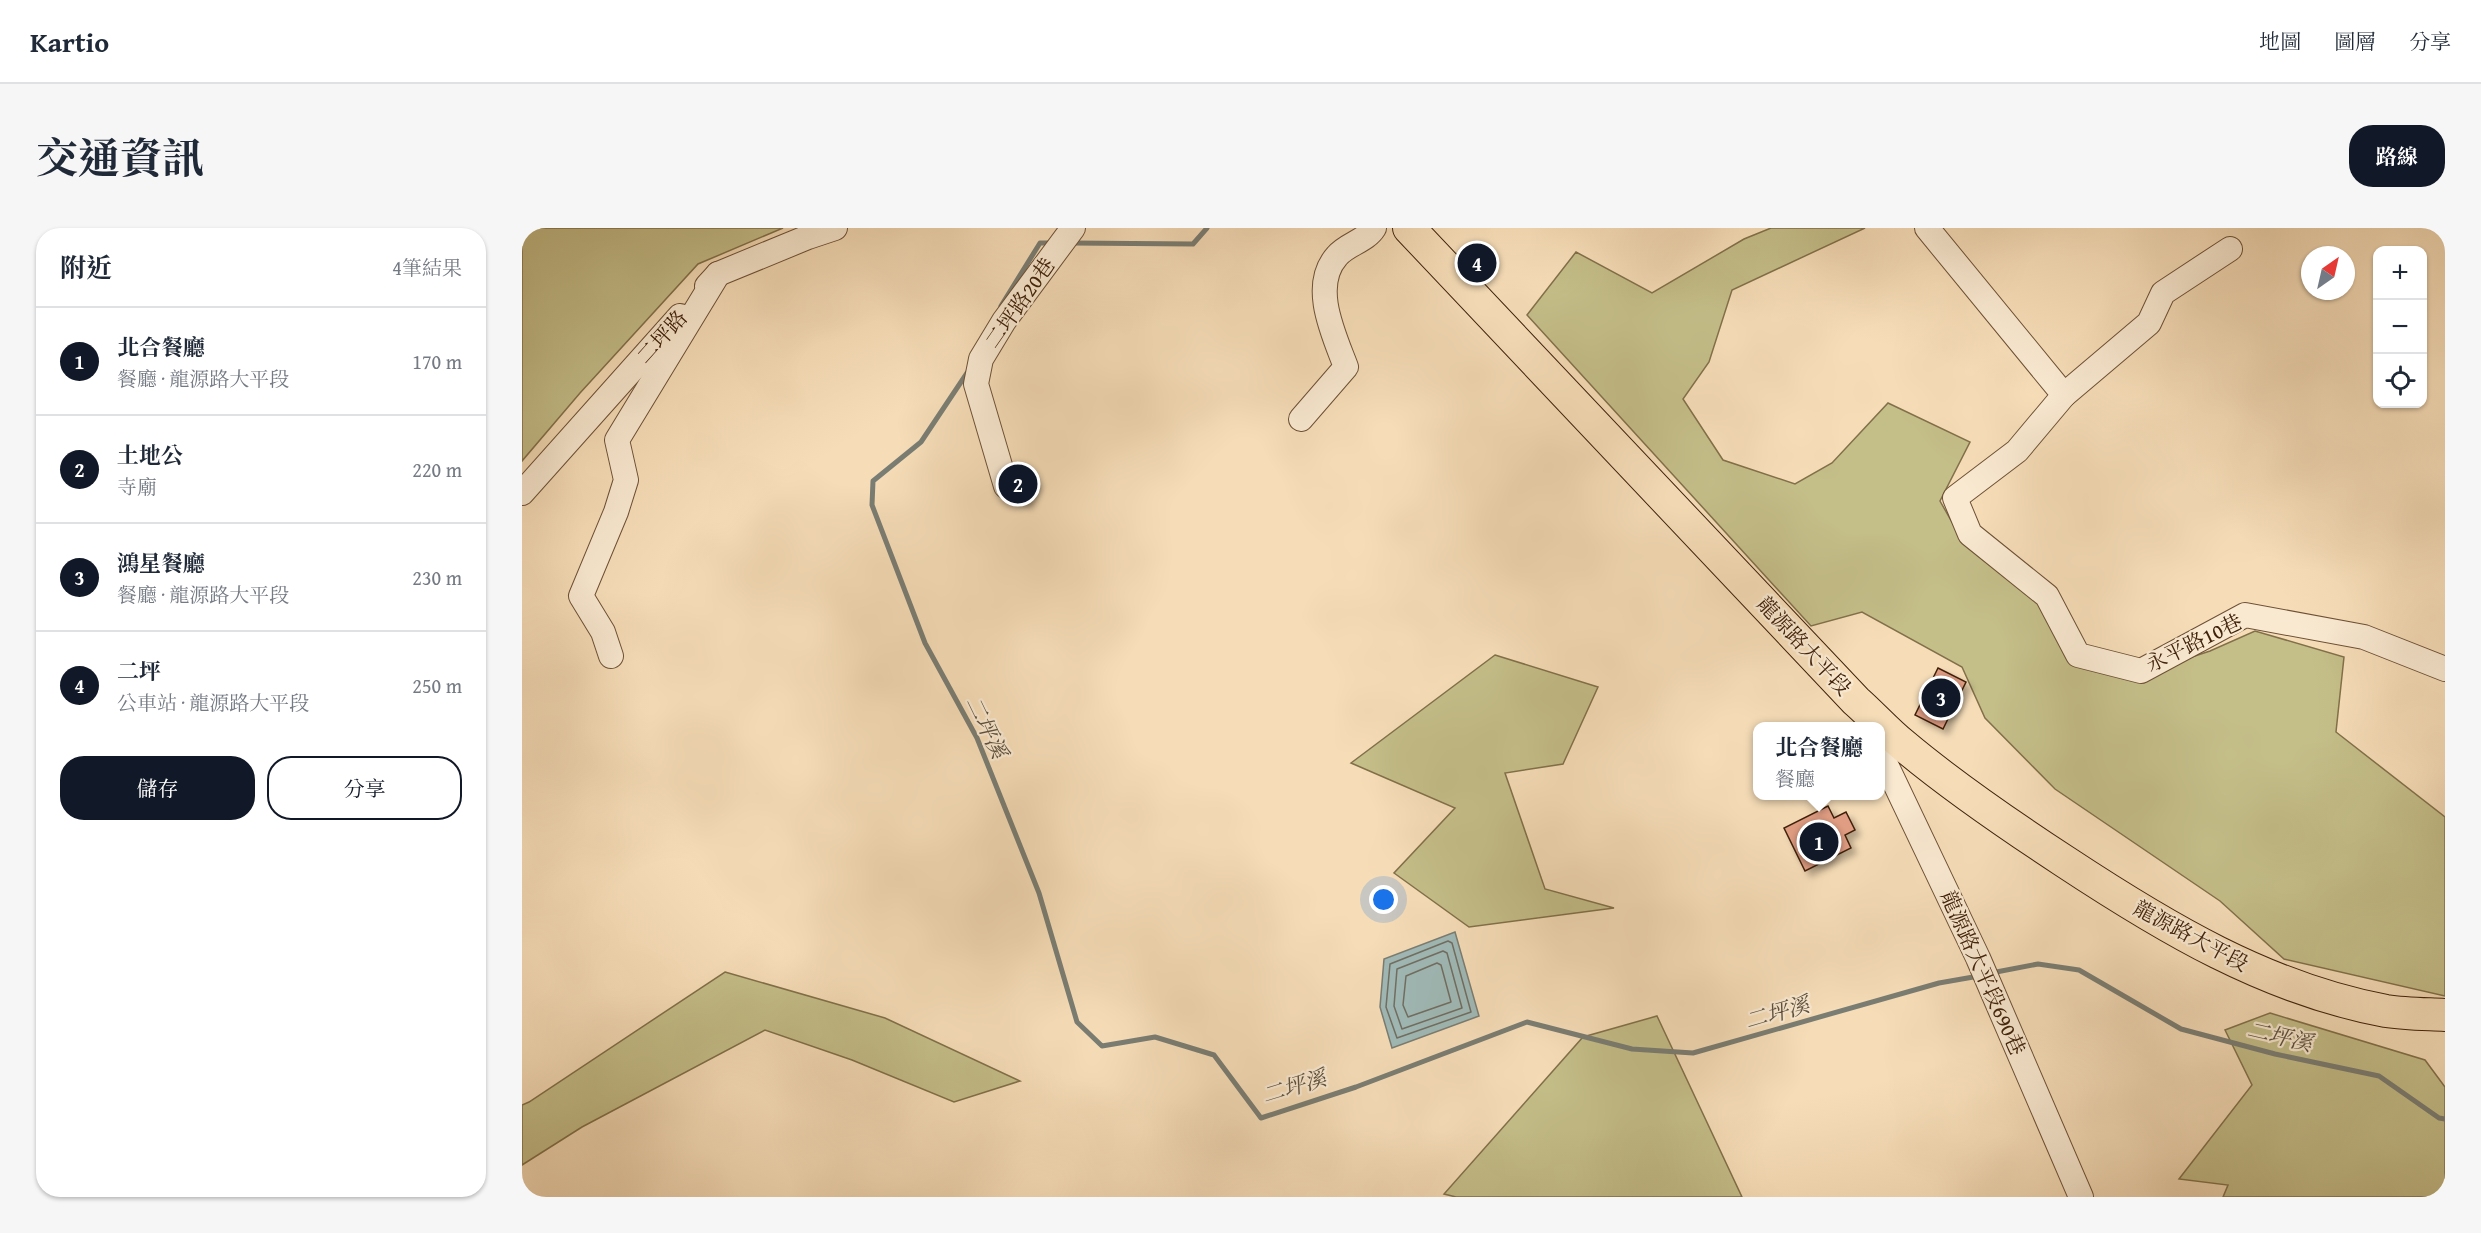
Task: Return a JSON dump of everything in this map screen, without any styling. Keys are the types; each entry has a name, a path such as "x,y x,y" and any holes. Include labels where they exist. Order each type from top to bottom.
{"main road":[{"name":"龍源路大平段","path":"1409,228 1862,713"},
{"name":"龍源路大平段","path":"1885,731 2014,828 2130,904 2192,940 2256,971 2325,996 2388,1011 2445,1016"}],"street":[{"name":"二坪路","path":"522,493 718,274 835,228"},
{"name":"二坪路20巷","path":"1006,486 976,384 981,359 1004,321 1073,228"},
{"path":"1301,419 1346,367 1326,311 1327,270 1338,254 1373,231 1374,228"},
{"path":"1927,228 2064,395 2150,322 2163,293 2230,249"},
{"path":"611,656 603,632 581,596 616,512 626,480 616,440 718,274"},
{"name":"永平路10巷","path":"2064,395 2017,451 1954,498 1970,534 2047,596 2078,655 2141,671 2245,615 2364,637 2445,669"},
{"name":"龍源路大平段690巷","path":"1885,760 1978,958 2081,1197"}],"shaded area":[{"path":"522,228 783,228 698,264 580,393 522,461"},
{"path":"1771,228 1865,228 1732,290 1709,362 1683,399 1723,460 1795,484 1832,463 1888,403 1970,442 1940,501 1965,545 2040,600 2069,662 2125,679 2210,651 2255,631 2344,657 2336,732 2445,817 2445,996 2284,959 2220,901 2055,789 1985,718 1962,667 1862,612 1811,626 1527,315 1576,252 1652,293 1744,239"},
{"path":"1495,655 1598,687 1563,764 1505,773 1545,889 1614,908 1469,927 1394,873 1455,808 1351,763"},
{"path":"725,972 885,1018 1020,1081 954,1102 852,1060 765,1030 582,1127 522,1165 522,1105"},
{"path":"2270,1013 2425,1060 2445,1087 2445,1197 2223,1197 2228,1185 2179,1179 2252,1085 2225,1030"},
{"path":"1657,1016 1742,1197 1456,1197 1444,1194 1583,1037"}],"water":[{"path":"1455,932 1479,1016 1392,1048 1380,1007 1384,959"}],"building":[{"path":"1016,469 1036,481 1026,504 1014,497 1020,489"},
{"path":"1938,668 1966,682 1943,729 1915,715"},
{"path":"1828,806 1834,818 1846,812 1855,830 1845,835 1851,848 1805,871 1784,828"}],"waterway":[{"name":"二坪溪","path":"1072,243 1193,244 1207,228"},
{"name":"二坪溪","path":"1001,306 1040,243 1053,243"},
{"name":"二坪溪","path":"967,373 921,442 873,481 872,505 925,643 977,738 1039,893 1077,1022 1102,1046 1155,1037 1214,1055 1261,1118 1356,1087 1527,1022 1632,1049 1693,1053 1939,983 1979,976"},
{"name":"二坪溪","path":"1991,973 2038,964 2079,970 2181,1029 2275,1054 2379,1076 2439,1118 2445,1119"}],"place":[{"name":"二坪","path":"1477,263"},
{"name":"土地公","path":"1018,484"},
{"name":"鴻星餐廳","path":"1941,698"},
{"name":"北合餐廳","path":"1819,842"}]}
